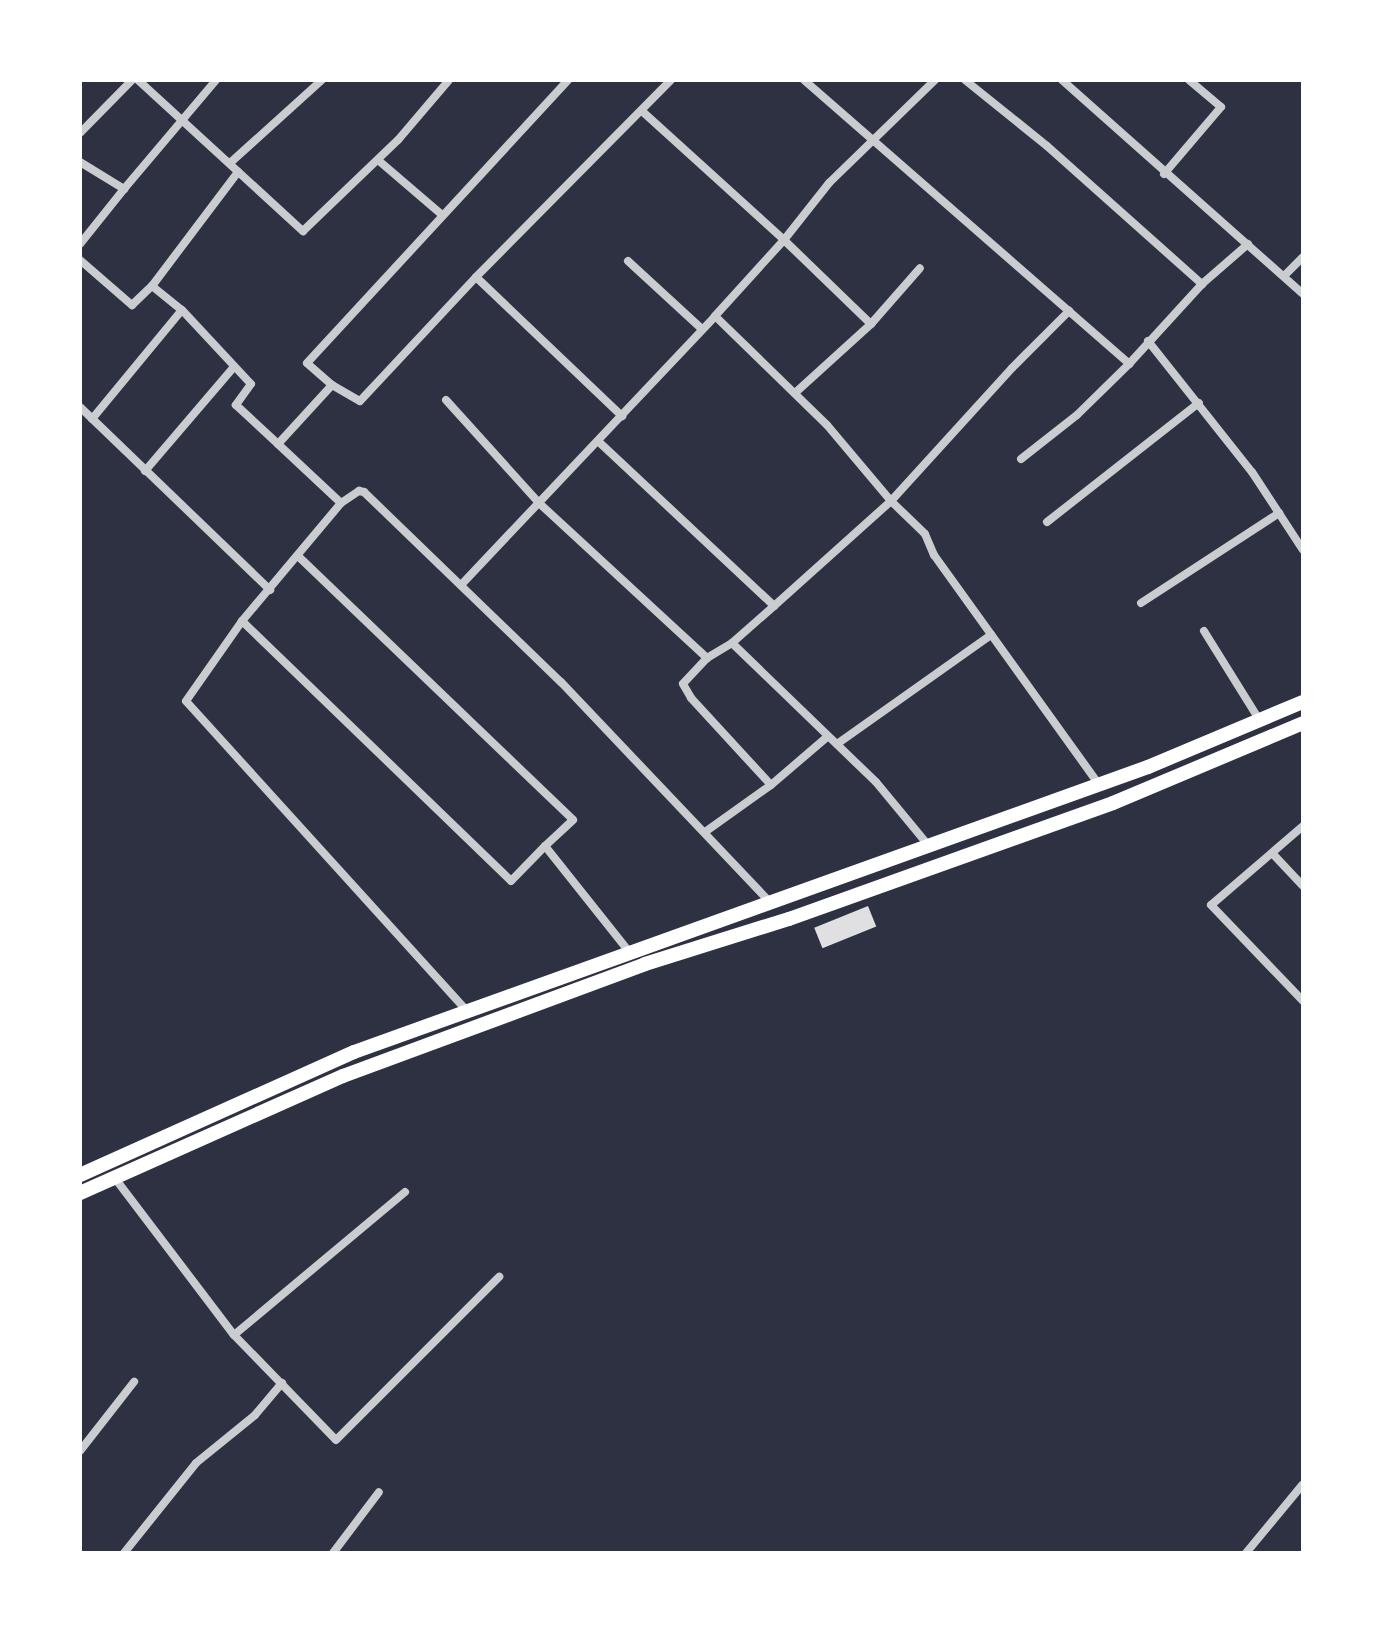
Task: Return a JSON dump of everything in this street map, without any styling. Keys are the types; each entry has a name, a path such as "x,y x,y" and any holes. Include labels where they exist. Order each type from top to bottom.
{"highway":[{"path":"80,1175 354,1052 1125,776 1303,702"},
{"path":"80,1193 343,1076 645,964 789,919 1134,794 1301,728"},
{"path":"1125,776 1134,794"}],"street":[{"path":"80,133 135,80 303,231 378,160 449,80"},
{"path":"80,244 216,80"},
{"path":"230,163 322,80"},
{"path":"568,80 441,214 307,363 332,385 360,401 476,277 643,112 671,80"},
{"path":"804,80 872,143 934,192 1129,364"},
{"path":"461,585 715,316 784,240 829,183 935,80"},
{"path":"965,80 1047,146 1202,284"},
{"path":"1062,80 1164,174 1303,294"},
{"path":"1164,174 1221,107 1189,80"},
{"path":"643,112 871,324"},
{"path":"378,160 441,214"},
{"path":"80,162 124,189"},
{"path":"80,260 132,305 152,286 238,172"},
{"path":"1021,459 1077,415 1129,364 1202,284 1248,244"},
{"path":"1284,276 1303,257"},
{"path":"628,261 702,329"},
{"path":"795,393 871,324 920,268"},
{"path":"476,277 622,416"},
{"path":"152,286 182,310 251,384 236,405 341,503"},
{"path":"92,419 182,310"},
{"path":"771,785 683,684 707,658 732,643 891,501 1012,368 1069,311"},
{"path":"715,316 795,393 891,501 925,534 934,555 1099,785"},
{"path":"1148,341 1199,403 1303,550"},
{"path":"145,471 233,368"},
{"path":"278,444 332,385"},
{"path":"446,400 539,503 707,658"},
{"path":"1047,522 1199,403"},
{"path":"80,407 270,590"},
{"path":"599,442 774,606"},
{"path":"467,1011 186,701 242,621 341,503 359,491 364,492 561,682 771,903"},
{"path":"1141,603 1279,513"},
{"path":"242,621 511,881 573,820 298,556"},
{"path":"1204,631 1260,722"},
{"path":"837,744 991,635"},
{"path":"732,643 876,782 930,847"},
{"path":"705,832 771,785 827,737"},
{"path":"1303,826 1211,905 1303,1001"},
{"path":"545,846 630,953"},
{"path":"1272,853 1303,886"},
{"path":"114,1177 234,1335 336,1440 499,1277"},
{"path":"234,1335 405,1192"},
{"path":"80,1451 134,1382"},
{"path":"124,1553 196,1463 255,1415 282,1383"},
{"path":"1246,1553 1303,1484"},
{"path":"333,1553 379,1492"}],"building":[{"path":"868,906 876,926 822,948 814,928"}]}
